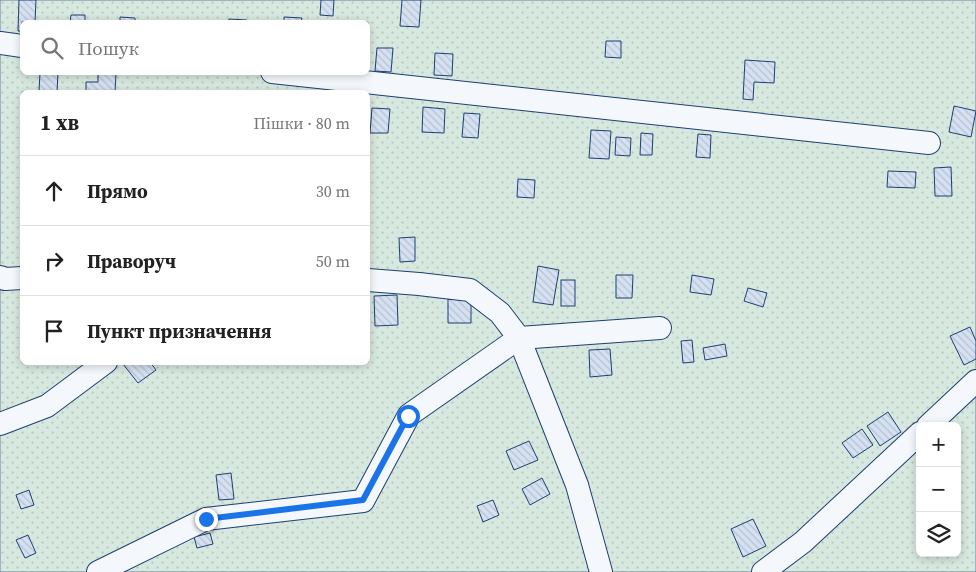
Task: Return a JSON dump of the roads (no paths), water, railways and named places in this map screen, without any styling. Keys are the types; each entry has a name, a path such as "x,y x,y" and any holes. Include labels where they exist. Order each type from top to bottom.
{"lane":[{"path":"0,43 20,46"},
{"path":"300,75 929,143"},
{"path":"0,277 20,278"},
{"path":"370,280 470,290 500,313 519,338 577,485 601,572"},
{"path":"98,572 206,519 363,500 408,416 519,338 660,328"},
{"path":"0,424 47,406 102,365"},
{"path":"932,422 976,381"},
{"path":"763,572 803,542 916,438"}]}
